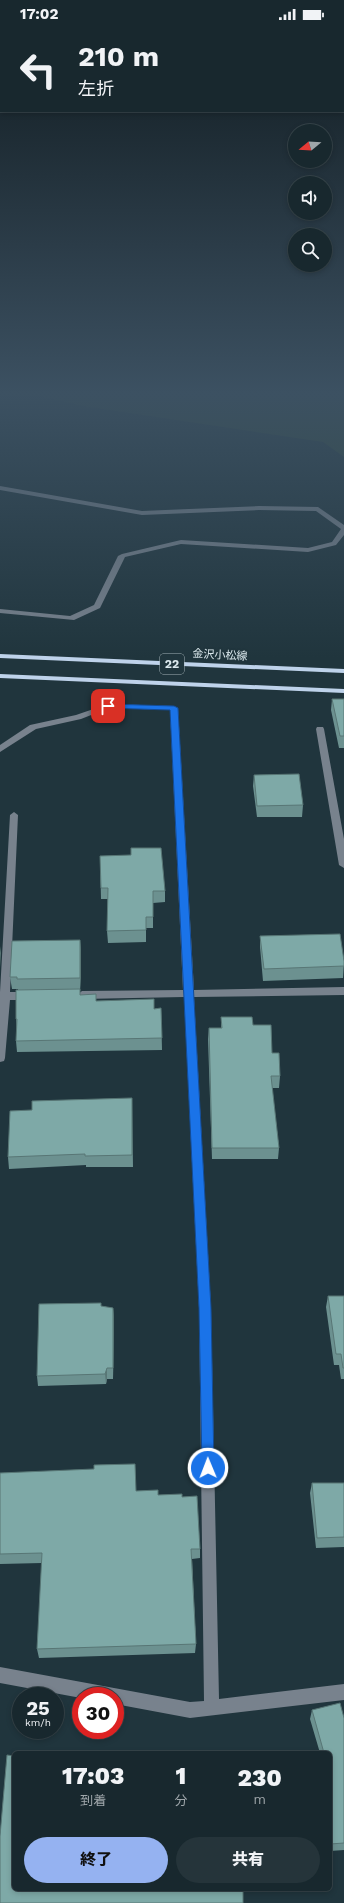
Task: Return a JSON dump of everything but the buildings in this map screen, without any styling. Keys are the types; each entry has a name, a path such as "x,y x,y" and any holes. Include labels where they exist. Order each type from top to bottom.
{"main road":[{"name":"金沢小松線","path":"0,656 344,672"},
{"name":"22","path":"0,676 344,691"}],"street":[{"path":"0,488 142,513 259,508 318,509 344,529 334,544 308,550 181,542 122,556 97,606 71,618 0,611"},
{"path":"0,749 33,727 78,717 108,706 174,708 205,1308 212,1707"},
{"path":"320,729 344,865"},
{"path":"0,1058 14,815"},
{"path":"69,995 344,991"},
{"path":"3,996 37,996"},
{"path":"0,1675 72,1688"},
{"path":"124,1698 190,1710 344,1692"}],"route":[{"path":"108,706 174,708 205,1308 208,1468"}]}
